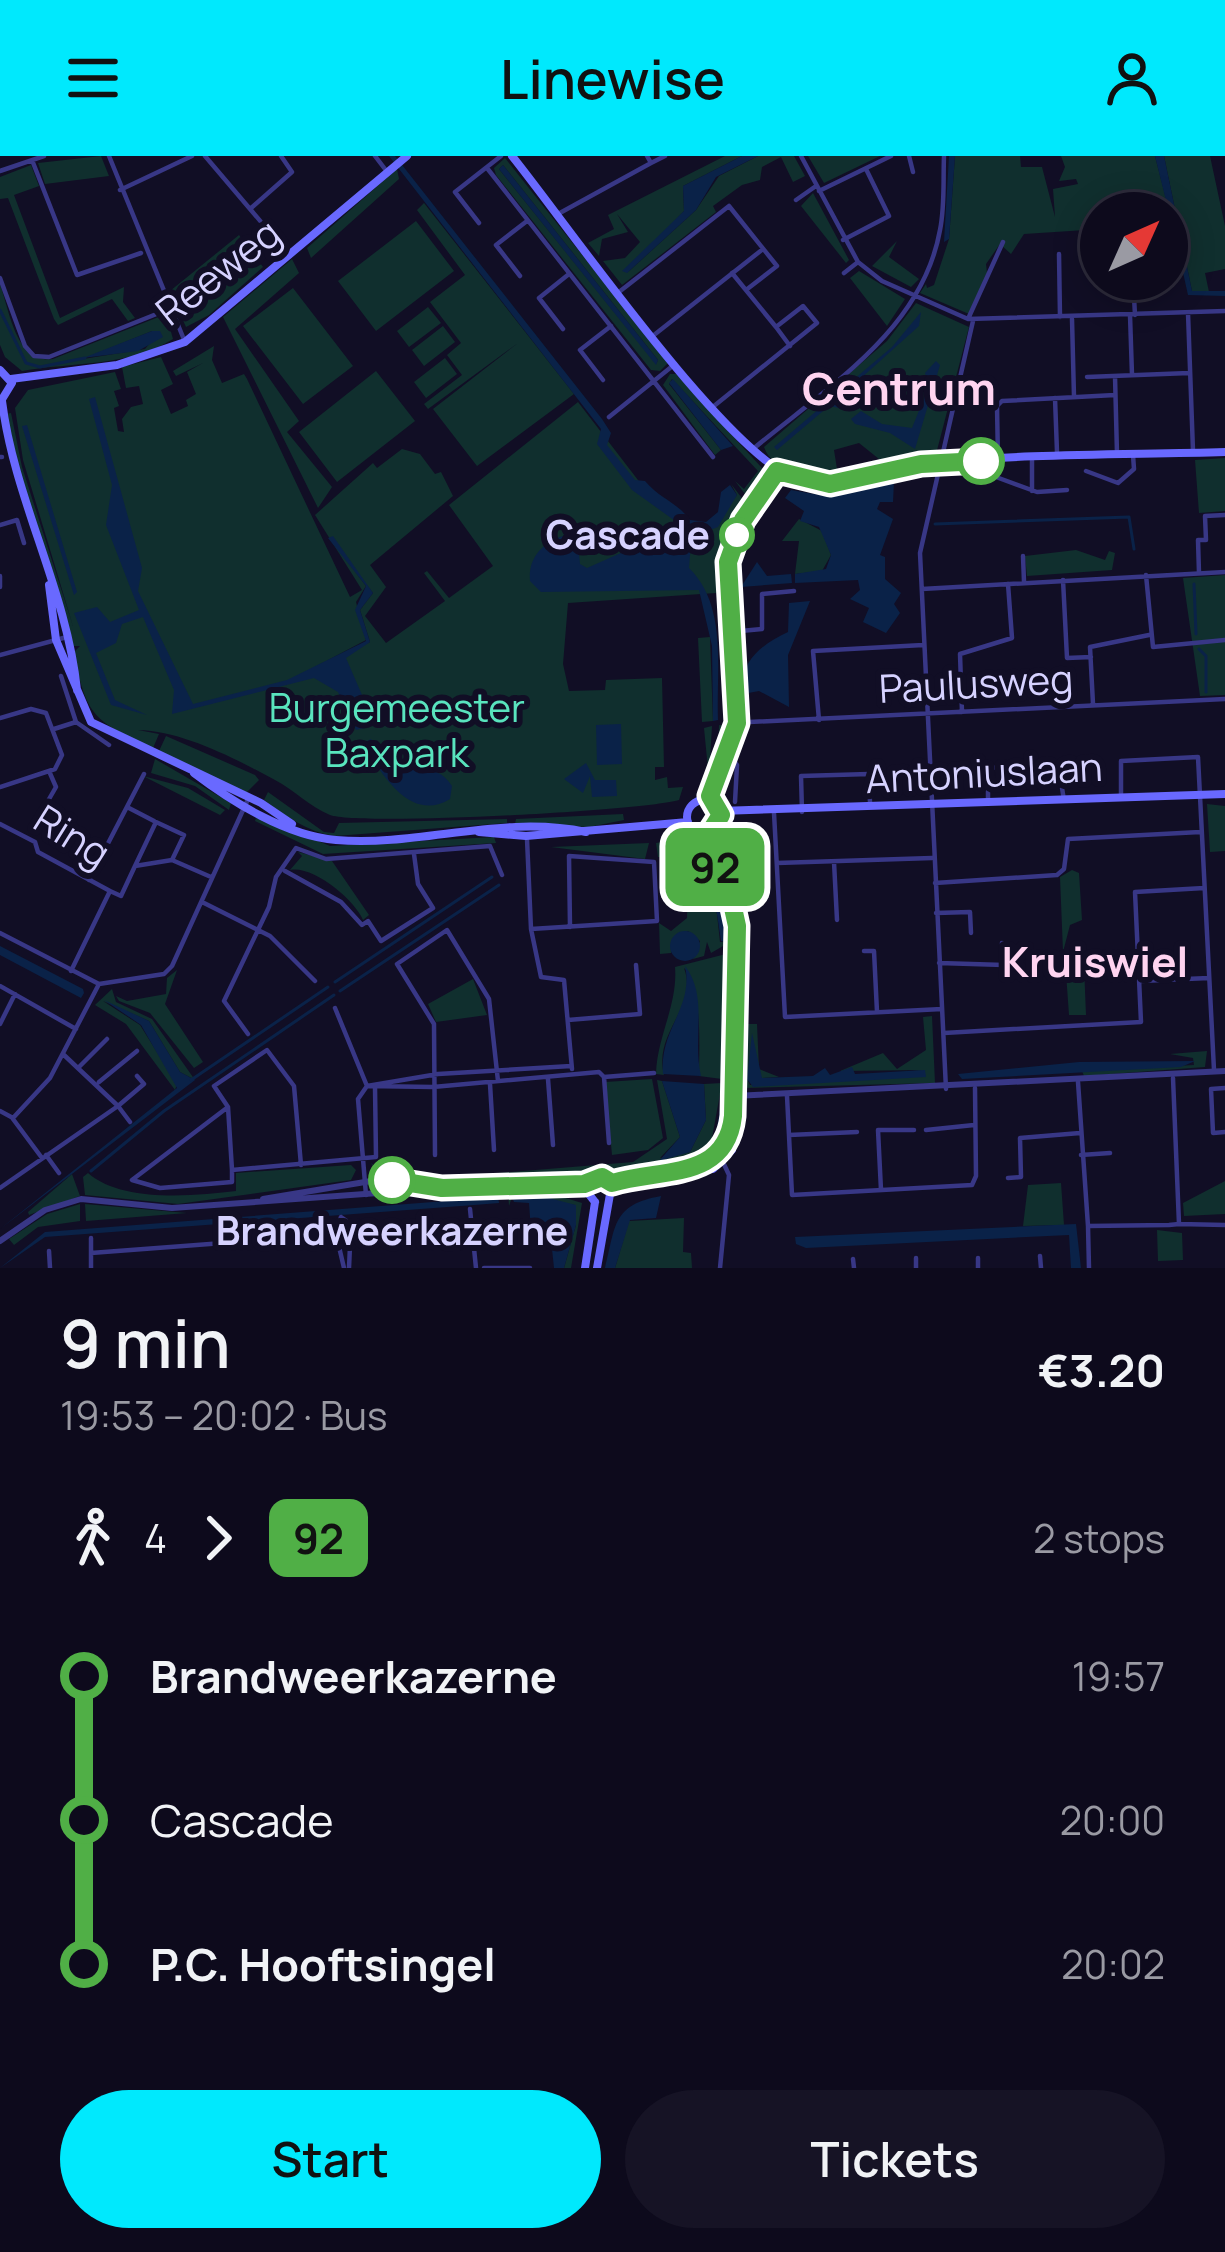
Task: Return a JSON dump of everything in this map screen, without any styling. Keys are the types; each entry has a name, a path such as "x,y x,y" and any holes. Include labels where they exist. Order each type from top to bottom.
{"main road":[{"path":"512,156 712,407 777,471 830,484 939,463 1225,452"},
{"name":"Reeweg","path":"12,383 141,359 185,343 398,164"},
{"path":"0,370 12,383 1,401 2,423 77,697 84,713 105,731 298,829 343,841 477,831 586,832 688,818 705,801 720,815 706,833"},
{"name":"Antoniuslaan","path":"720,815 1225,794"},
{"path":"613,1186 722,1160 731,1136 737,926 730,894 710,858 706,833 688,818"},
{"path":"585,1268 596,1202 589,1187 602,1177 613,1186"},
{"path":"597,1268 613,1186"},
{"path":"596,1202 607,1202"}],"street":[{"path":"0,171 44,156"},
{"path":"109,156 144,253 185,343"},
{"path":"120,190 192,156"},
{"path":"205,156 290,256"},
{"path":"250,209 292,172 281,156"},
{"path":"375,156 398,164"},
{"path":"479,223 455,192 501,156"},
{"path":"558,214 649,160 665,156"},
{"path":"801,156 858,262 882,281 971,320 1225,311"},
{"path":"796,200 891,156"},
{"path":"909,156 913,172"},
{"path":"753,449 874,348 916,296 940,232 944,156"},
{"path":"32,160 77,274 144,253"},
{"path":"487,168 713,457"},
{"path":"843,240 889,216 866,169"},
{"path":"619,292 729,206 777,266 746,290"},
{"path":"520,276 496,245 528,220"},
{"path":"946,1089 920,553 971,320 1003,242"},
{"path":"654,335 763,249"},
{"path":"1059,254 1060,316"},
{"path":"844,273 858,262"},
{"path":"732,273 790,346"},
{"path":"563,329 538,298 570,274"},
{"path":"0,278 22,338 34,356 49,357 169,309"},
{"path":"1132,300 1132,375"},
{"path":"712,407 817,323 803,306 776,327"},
{"path":"1188,313 1193,453"},
{"path":"1072,316 1074,397"},
{"path":"603,380 580,350 611,326"},
{"path":"609,417 676,363"},
{"path":"1087,377 1190,373"},
{"path":"1115,376 1117,455"},
{"path":"998,460 999,404 1114,395"},
{"path":"1055,398 1058,458"},
{"path":"1086,471 1118,483 1134,469 1133,455"},
{"path":"1032,459 1032,491"},
{"path":"705,801 729,753 734,723 727,578 732,548 743,520 777,471"},
{"path":"996,477 1032,491 1067,490"},
{"path":"1199,573 1198,541 1206,540 1205,516 1225,515"},
{"path":"0,525 17,520 24,543"},
{"path":"1023,556 1024,582"},
{"path":"922,589 1225,572"},
{"path":"1146,575 1153,647 1225,640"},
{"path":"0,576 0,587"},
{"path":"1063,580 1067,658 1091,657"},
{"path":"962,712 960,653 1012,638 1008,584"},
{"path":"730,632 762,629 762,594 794,591"},
{"path":"1093,704 1090,647 1150,634"},
{"path":"0,655 62,639"},
{"path":"820,720 813,651 923,645"},
{"path":"61,676 76,722 109,745"},
{"name":"Paulusweg","path":"734,723 1225,699"},
{"path":"0,718 31,709 46,713 62,755 49,771 0,787"},
{"path":"54,729 76,722"},
{"path":"729,753 736,765 735,802"},
{"path":"1121,796 1121,761 1198,758 1214,1073"},
{"path":"988,803 988,768 1058,764 1064,800"},
{"path":"41,812 56,788 49,771"},
{"path":"89,880 143,774"},
{"path":"802,812 801,776 868,774 871,809"},
{"path":"0,933 99,983 164,974 172,966 247,801"},
{"path":"128,807 184,835 172,860"},
{"path":"774,813 785,1017 942,1009"},
{"path":"110,892 122,896 156,822"},
{"name":"Ring","path":"0,824 110,892 71,970"},
{"path":"526,831 531,929 541,977 564,980 572,1075"},
{"path":"1059,839 1202,832"},
{"path":"935,883 1058,875 1064,869 1068,839"},
{"path":"248,1034 224,1001 277,877 296,848 326,859 490,846 502,875"},
{"path":"285,871 341,902 362,925 368,921 381,941 433,908 418,884 414,852"},
{"path":"531,929 570,927 657,921 654,862 569,856 570,927"},
{"path":"777,863 932,858"},
{"path":"135,866 172,860 212,878"},
{"path":"834,862 837,920"},
{"path":"944,1033 1141,1022 1136,892 1205,888"},
{"path":"202,902 258,928 315,981"},
{"path":"936,913 970,912 971,933"},
{"path":"435,1154 438,1074 432,1016 397,964 447,930 488,995 496,1070 494,1150"},
{"path":"939,963 1004,965 1002,943"},
{"path":"864,951 874,951 877,1012"},
{"path":"568,1020 640,1014 636,965"},
{"path":"1139,981 1209,978"},
{"path":"13,1118 64,1054 99,983"},
{"path":"0,986 76,1029"},
{"path":"0,1024 14,994"},
{"path":"335,1008 367,1086"},
{"path":"63,1021 69,1009"},
{"path":"80,1066 107,1040"},
{"path":"226,1104 132,1180 160,1188 232,1182 226,1104 214,1086 268,1050 294,1086 301,1166"},
{"path":"99,1082 137,1051"},
{"path":"64,1054 99,1082 130,1122"},
{"path":"366,1195 358,1099 367,1086 438,1074 572,1066"},
{"path":"734,1099 1173,1078 1225,1071"},
{"path":"367,1086 434,1087 654,1073"},
{"path":"0,1188 118,1106 144,1084 137,1076"},
{"path":"604,1077 609,1143"},
{"path":"548,1078 554,1145"},
{"path":"1173,1078 1179,1224"},
{"path":"1078,1082 1089,1268"},
{"path":"232,1170 376,1157 375,1087"},
{"path":"787,1096 792,1195 972,1185 976,1176 975,1088"},
{"path":"1225,1088 1211,1089 1213,1133 1225,1132"},
{"path":"0,1111 13,1118 59,1173"},
{"path":"926,1130 974,1125"},
{"path":"880,1190 878,1130 914,1130"},
{"path":"789,1135 857,1132"},
{"path":"1008,1178 1021,1177 1020,1138 1080,1132"},
{"path":"36,1150 44,1143"},
{"path":"1081,1155 1111,1153"},
{"path":"719,1268 729,1175 722,1160"},
{"path":"252,1201 365,1182 409,1180 442,1188"},
{"path":"0,1241 45,1210 96,1198 172,1208 550,1182 589,1187"},
{"path":"470,1209 480,1268 530,1268"},
{"path":"344,1217 351,1233 346,1268 336,1234 338,1218 344,1217"},
{"path":"91,1253 472,1224"},
{"path":"1088,1226 1225,1225"},
{"path":"91,1238 91,1268"},
{"path":"49,1251 50,1268"},
{"path":"1040,1256 1041,1268"},
{"path":"916,1258 916,1268"},
{"path":"978,1258 978,1268"},
{"path":"853,1259 854,1268"}],"green space":[{"path":"101,156 109,176 45,184 38,163"},
{"path":"725,156 742,156 683,186 684,211 627,273 696,210 719,176 758,156 794,156 805,176 793,182 781,157 762,167 760,180 742,185 713,206 716,212 622,285 603,261 625,258 640,242 617,214 628,232 602,239 599,256 588,243 614,229 608,215"},
{"path":"808,156 880,156 824,183"},
{"path":"955,156 1020,156 1021,167 1042,167 1055,217 1053,189 1078,184 1076,179 1059,181 1065,167 1061,156 1155,156 1164,192 1080,192 1080,230 1024,234 1011,254 1000,244 986,264 987,273 969,314 920,293 926,284 927,288 934,285 949,239"},
{"path":"1164,156 1210,156 1225,226 1225,269 1205,273 1209,292 1192,291 1188,192 1171,192"},
{"path":"505,158 668,363 660,371 651,370 494,168","holes":["503,165 658,360 656,364 499,169"]},
{"path":"31,165 39,186 14,195 60,318 124,287 123,302 135,318 128,321 112,299 58,325 8,198 0,199 0,177"},
{"path":"397,169 399,179 311,258 307,248"},
{"path":"813,193 849,260 846,263 801,206"},
{"path":"424,203 574,394 477,466 433,409 518,343 428,409 424,404 462,375 447,355 461,343 430,302 465,275 417,210"},
{"path":"416,221 454,271 376,331 338,281"},
{"path":"239,235 263,267 209,315 186,327 170,291"},
{"path":"897,241 889,257 919,279 911,287 872,266"},
{"path":"292,259 299,273 235,329 299,421 287,432 332,487 318,508 223,317"},
{"path":"859,271 905,299 887,326 850,278"},
{"path":"0,284 16,334 41,358 53,359 166,314 173,339 138,355 22,371 5,357 0,345","holes":["152,331 160,331 145,349 83,359"]},
{"path":"293,288 353,366 303,404 243,326"},
{"path":"916,303 969,327 935,458 884,463 859,443 834,450 837,469 828,478 799,474 774,462 764,447 887,341"},
{"path":"428,307 441,323 409,347 397,331"},
{"path":"443,326 455,342 424,366 412,350"},
{"name":"Burgemeester Baxpark","path":"214,346 212,360 222,383 244,374 350,597 362,590 315,515 373,463 377,468 402,449 420,454 435,474 441,472 453,496 370,565 386,587 365,616 386,643 445,601 424,573 449,598 493,566 449,505 578,402 661,510 705,532 737,495 731,484 745,502 734,515 716,593 568,603 563,664 569,691 605,690 606,680 662,678 664,767 655,767 655,780 667,777 668,788 683,787 679,800 502,816 352,818 323,812 275,780 209,748 173,735 138,730 159,734 153,748 105,723 83,691 74,652 80,646 73,646 16,466 6,414 11,413 22,467 73,626 23,460 15,408 28,390 115,372 121,389 114,391 119,406 114,408 118,431 124,432 122,419 131,407 143,404 139,386 126,388 122,367 161,357 173,384 161,390 171,414 188,406 186,400 196,394 187,372 203,363 176,376 173,371","holes":["329,537 373,593 360,610 370,642 298,676 366,640 356,602 366,586"]},
{"path":"445,358 457,374 426,398 414,382"},
{"path":"376,371 415,421 337,482 299,432"},
{"path":"670,374 676,374 762,468 763,477 748,498 735,481 744,489 758,471 672,379 669,384 721,450 715,455 663,385"},
{"path":"1225,458 1225,511 1199,513 1195,460"},
{"path":"799,519 822,531 831,555 822,571 795,574 799,541 782,541"},
{"path":"1076,550 1105,560 1109,551 1115,553 1112,570 1027,576 1025,556"},
{"path":"1225,575 1225,695 1200,696 1183,578"},
{"path":"710,637 713,721 702,722 698,638"},
{"path":"719,725 729,726 727,739 721,755 708,769 704,728 712,726 710,759 718,758"},
{"path":"166,736 259,780 246,793 159,751"},
{"path":"155,759 231,803 229,810 195,786 151,773"},
{"path":"143,776 188,788 225,810 220,815"},
{"path":"268,792 324,832 334,833 339,823 507,819 507,823 335,836 315,831 289,817 264,800"},
{"path":"1207,804 1225,806 1225,851 1210,852"},
{"path":"623,814 624,820 589,827 515,824 516,819"},
{"path":"257,815 330,846 494,837 496,843 323,854 255,821"},
{"path":"737,826 741,900 723,853"},
{"path":"682,839 709,874 703,878 717,914 720,942 730,942 711,953 707,942 704,956 693,959 700,941 688,931 673,938 671,953 660,954 659,923 671,931 687,918 689,859 658,857 656,843"},
{"path":"649,843 645,859 551,847"},
{"path":"298,852 332,861 369,915 363,920 321,878 290,870 302,856"},
{"path":"1072,870 1079,873 1082,920 1070,925 1063,952 1060,877"},
{"path":"726,954 722,1079 699,1076 697,1003 684,968 686,995 665,1045 664,1075 656,1074 675,967"},
{"path":"1070,957 1084,966 1086,1015 1069,1015 1065,959"},
{"path":"177,970 165,1004 203,1062 194,1068 150,1013 116,996 127,1001 166,994 167,978"},
{"path":"473,979 487,1015 436,1022 428,1004"},
{"path":"112,989 116,1002 152,1019 195,1080 180,1072 149,1021 103,1001 140,1025 177,1084 175,1090 126,1024 95,1005"},
{"path":"932,1016 935,1083 743,1088 744,1024 757,1024 759,1069 779,1077 762,1078 757,1073 747,1079 750,1085 924,1070 840,1071 883,1053 897,1069 926,1050 923,1017"},
{"path":"1207,1051 1205,1067 1084,1076 1082,1071 1194,1065 1193,1058 1170,1054"},
{"path":"652,1079 663,1138 648,1150 612,1155 605,1082"},
{"path":"657,1080 662,1081 680,1137 660,1158 690,1152 706,1120 704,1084 722,1083 708,1160 618,1179 601,1175 633,1172 595,1171 573,1179 458,1181 376,1173 371,1163 381,1171 450,1177 633,1162 667,1139"},
{"path":"351,1165 356,1170 351,1180 178,1204 85,1195 83,1177 88,1173 102,1183 139,1193 200,1195 236,1191 236,1173"},
{"path":"72,1174 80,1196 29,1215 28,1212"},
{"path":"1225,1181 1225,1214 1184,1216 1183,1203"},
{"path":"1061,1183 1064,1225 1023,1226 1028,1185"},
{"path":"546,1192 582,1203 571,1268 564,1268 576,1225 575,1205 512,1197 509,1206 508,1193"},
{"path":"80,1204 80,1221 38,1227 14,1245 9,1239 47,1214"},
{"path":"85,1204 187,1213 86,1221"},
{"path":"684,1218 683,1252 691,1253 692,1268 615,1268 629,1221"},
{"path":"1157,1230 1182,1233 1183,1260 1158,1261"}],"water":[{"path":"389,156 395,156 602,419 611,433 607,445 635,480 645,481 690,520 706,522 718,512 721,492 730,485 737,495 718,527 686,539 678,523 632,490 597,444 601,429"},
{"path":"742,156 758,156 716,177 696,210 627,273 622,271 684,211 683,186"},
{"path":"949,156 955,156 949,239 944,242"},
{"path":"1155,156 1164,156 1171,192 1164,192"},
{"path":"503,165 658,360 656,365 499,169"},
{"path":"1188,272 1192,291 1225,291 1225,296 1188,295"},
{"path":"921,312 919,326 850,388 851,402 844,409 829,406 777,450 774,447 892,347"},
{"path":"160,331 163,337 138,351 83,358"},
{"path":"936,361 940,365 915,449 890,433 851,419 861,411 882,424 912,428 929,386 925,373"},
{"path":"673,379 733,446 721,450 669,383"},
{"path":"95,397 142,568 138,591 193,704 287,680 366,641 355,610 366,586 328,538 333,536 373,593 360,610 370,642 346,658 362,695 364,728 356,730 338,692 314,678 172,714 174,690 143,617 122,624 116,643 96,653 115,700 147,715 111,705 74,613 97,607 110,622 139,610 106,525 112,485 89,399"},
{"path":"27,425 77,592 74,595 22,426"},
{"path":"894,481 893,502 880,502 877,509 893,519 880,555 885,557 885,579 901,593 894,604 900,613 886,633 863,622 869,608 850,599 860,590 858,580 795,583 795,574 826,569 831,555 819,527 800,521 804,511 785,498 791,490 831,497"},
{"path":"563,536 578,543 580,564 587,568 639,545 670,550 691,543 689,568 710,601 715,620 718,720 713,721 712,646 699,590 541,592 530,581 531,565 543,547"},
{"path":"757,562 767,576 791,574 792,583 741,587"},
{"path":"810,601 788,655 789,707 759,691 743,694 748,663 788,632 789,603"},
{"path":"621,724 622,764 597,765 596,725"},
{"path":"371,739 391,771 425,770 446,778 452,786 450,799 435,805 409,800 378,768 363,743"},
{"path":"586,763 595,780 616,780 617,796 592,797 590,776 583,793 564,779"},
{"path":"707,875 727,915 728,943 721,941 703,878"},
{"path":"685,931 696,935 700,946 696,957 685,961 674,957 670,946 674,935"},
{"path":"0,946 83,989 81,998 0,955"},
{"path":"726,954 731,964 726,1106 714,1146 720,1109"},
{"path":"685,966 696,991 701,1076 663,1074 666,1044 685,994"},
{"path":"104,1000 149,1021 180,1072 195,1080 0,1229 177,1088 141,1025"},
{"path":"752,1033 762,1078 813,1076 825,1068 830,1075 852,1067 855,1074 925,1070 926,1077 753,1087 747,1079"},
{"path":"1195,1061 1181,1067 962,1079 958,1074 1079,1062"},
{"path":"662,1081 704,1084 706,1120 690,1152 659,1161 680,1137"},
{"path":"541,1196 576,1205 576,1225 564,1268 554,1268 550,1230 531,1231 529,1203 514,1202 512,1197"},
{"path":"661,1196 656,1218 630,1220 615,1268 605,1268 625,1211"},
{"path":"498,1197 499,1203 45,1237 0,1268 45,1232"},
{"path":"1076,1224 1081,1268 1071,1268 1069,1235 806,1248 796,1244 795,1237"}],"waterway":[{"path":"0,310 26,363 40,367 85,358"},
{"path":"935,524 1129,517 1134,549"},
{"path":"1194,584 1196,634"},
{"path":"1199,649 1206,656 1206,692"},
{"path":"335,982 492,877"},
{"path":"340,991 499,885"},
{"path":"191,1080 328,987"},
{"path":"91,1171 164,1111 334,995"}],"bus line":[{"name":"92","path":"392,1180 442,1188 560,1180 584,1184 602,1177 612,1183 638,1174 694,1168 718,1156 731,1136 733,1116 738,947 730,894 710,858 710,832 721,820 710,796 737,723 727,578 734,542 743,520 777,471 800,481 830,484 921,464 981,461"}],"place":[{"name":"Cascade","path":"737,535"},
{"name":"Brandweerkazerne","path":"392,1180"}],"district":[{"name":"Centrum","path":"899,389"},
{"name":"Kruiswiel","path":"1095,962"}]}
